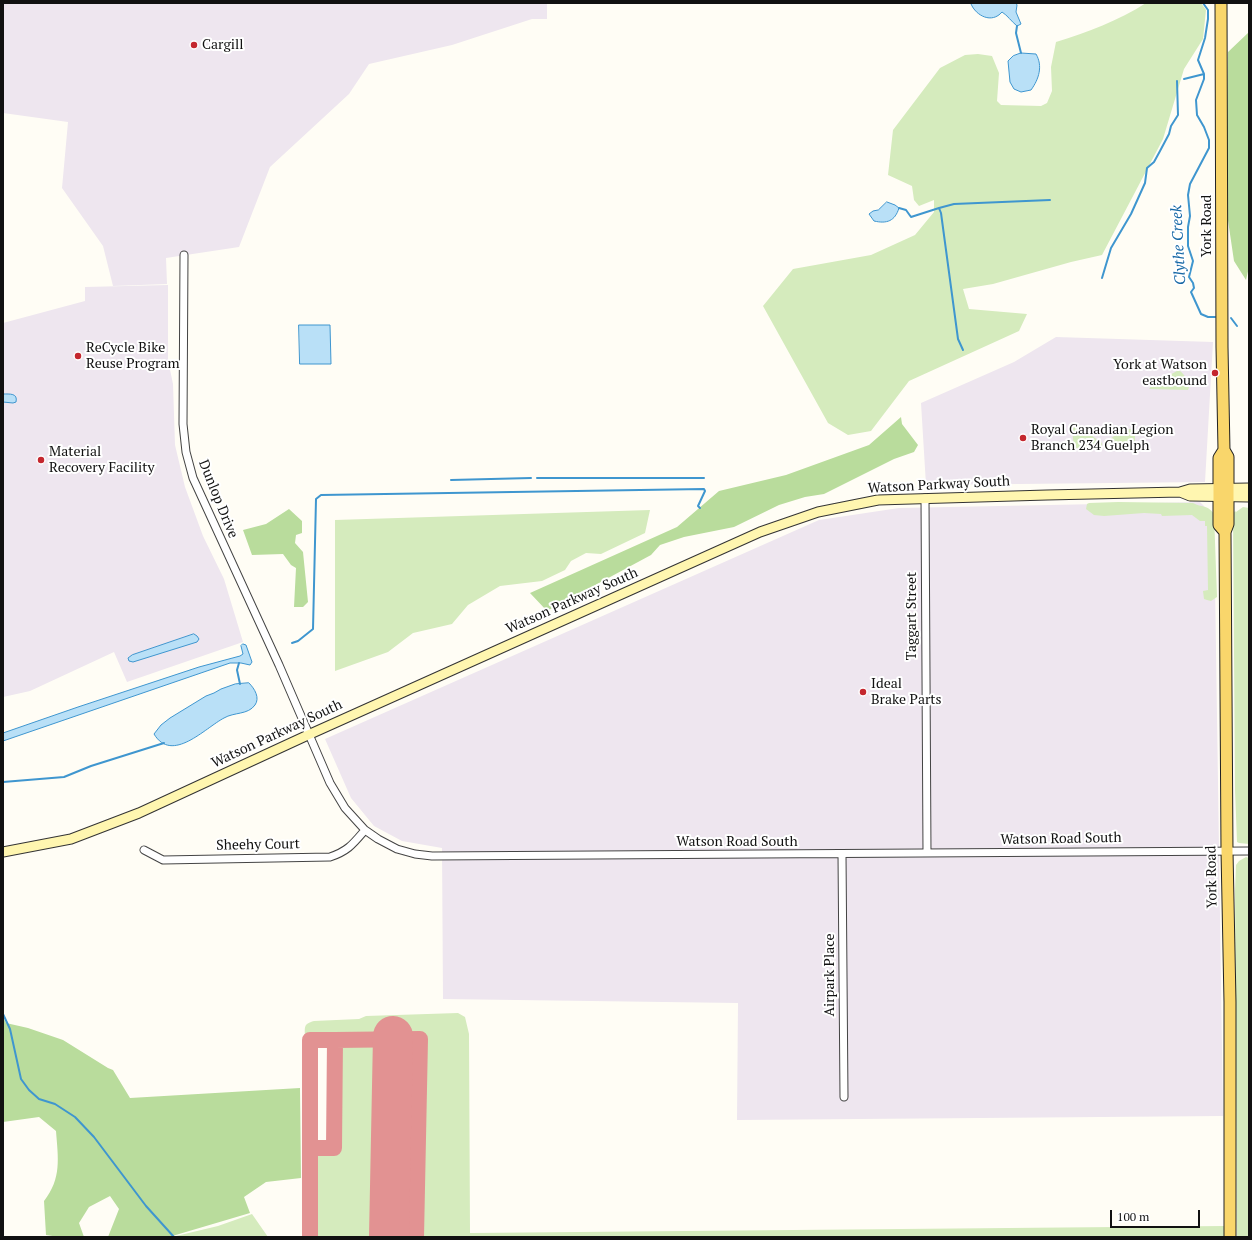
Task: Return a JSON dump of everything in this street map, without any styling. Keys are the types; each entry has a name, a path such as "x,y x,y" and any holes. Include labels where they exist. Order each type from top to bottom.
{"main road":[{"name":"York Road","path":"1222,3 1222,338 1224,450 1228,457 1219,525 1225,532 1227,851 1230,1002 1230,1237"},
{"path":"1224,492 1249,488"},
{"name":"Watson Parkway South","path":"3,852 71,839 139,813 308,735 760,532 818,512 878,500 1180,492 1190,496 1224,492"},
{"path":"1224,492 1249,497"}],"street":[{"name":"Dunlop Drive","path":"184,255 183,416 186,452 197,490 279,665 308,735"},
{"name":"Taggart Street","path":"925,498 927,853"},
{"name":"Watson Road South","path":"308,735 330,783 344,808 365,830 397,849 415,854 432,856 1249,851"},
{"name":"Sheehy Court","path":"144,850 163,860 330,857 342,853 352,845 365,830"},
{"name":"Airpark Place","path":"842,854 844,1097"}],"shaded area":[{"path":"3,3 547,3 547,19 532,19 452,45 369,64 349,94 270,167 239,247 166,258 167,284 113,286 103,246 62,188 68,122 3,113"},
{"path":"168,285 168,360 173,384 175,445 185,487 203,536 224,579 243,642 127,682 114,652 30,691 3,697 3,323 85,301 85,287"},
{"path":"1056,337 1213,342 1205,482 926,485 921,403 1014,362"},
{"path":"1200,502 1214,516 1223,1116 737,1120 738,1003 443,999 442,848 402,841 374,826 351,798 325,739 819,520 899,508"}],"green space":[{"path":"1146,3 1201,3 1206,10 1203,39 1184,69 1163,139 1102,255 1071,262 993,284 963,289 969,309 1027,314 1019,331 909,381 871,431 848,435 828,423 763,306 793,269 871,255 915,235 934,212 934,200 919,206 914,200 912,186 888,175 893,130 940,68 965,55 978,54 992,56 999,73 997,101 1001,105 1041,106 1047,103 1052,91 1051,67 1056,42 1102,26"},
{"path":"1249,32 1249,267 1246,280 1234,261 1226,207 1228,52"},
{"path":"1177,371 1180,371 1187,379 1190,385 1188,390 1149,389 1153,384"},
{"path":"901,417 902,424 918,445 914,452 894,459 824,494 805,497 779,505 734,527 684,537 660,545 651,555 547,611 530,593 677,527 719,491 786,475 869,445"},
{"path":"1075,425 1102,443 1102,447 1074,448 1072,430"},
{"path":"1133,428 1135,429 1135,441 1133,443 1111,445 1108,442 1110,439 1123,431"},
{"path":"1089,503 1193,503 1207,507 1214,514 1217,597 1211,601 1204,599 1203,591 1208,590 1207,526 1205,526 1205,521 1200,521 1192,515 1162,516 1161,514 1144,513 1104,516 1094,515 1086,509 1087,504"},
{"path":"1243,507 1249,508 1249,844 1237,842 1235,790 1233,514 1235,511 1236,512"},
{"path":"289,509 302,521 302,533 296,535 295,543 303,552 308,602 303,607 294,607 296,568 291,565 283,554 252,555 243,530 266,524"},
{"path":"650,510 645,533 601,554 586,553 571,561 565,570 542,581 500,586 468,605 452,624 413,633 388,652 335,671 335,520"},
{"path":"1246,857 1249,858 1249,1237 1237,1237 1235,891 1236,865 1239,861"},
{"path":"458,1013 465,1017 469,1034 470,1233 1224,1226 1225,1237 304,1237 304,1151 337,1150 337,1038 305,1038 305,1026 314,1021 359,1019 366,1016"},
{"path":"3,1017 6,1023 28,1028 63,1040 113,1070 130,1098 300,1088 301,1178 266,1182 244,1197 250,1213 169,1237 108,1237 119,1209 110,1196 89,1207 79,1223 84,1237 59,1237 46,1235 44,1201 54,1184 58,1168 56,1131 39,1117 3,1122"},
{"path":"252,1214 268,1237 172,1237 218,1226"}],"water":[{"path":"971,3 1016,3 1016,12 1021,24 1017,26 1002,12 994,18 980,15 973,8"},
{"path":"1021,53 1036,54 1040,68 1038,77 1031,90 1021,92 1014,89 1010,82 1008,61 1013,56"},
{"path":"887,202 899,208 893,219 887,222 874,221 869,214 878,210"},
{"path":"299,325 330,325 331,364 300,364"},
{"path":"3,394 11,394 15,396 16,402 3,402"},
{"path":"194,634 199,639 197,642 133,662 129,661 128,658 132,655"},
{"path":"243,644 246,645 252,662 250,665 230,663 3,741 3,733 199,667 240,656 243,654 241,646"},
{"path":"249,683 255,691 257,699 255,705 249,710 224,718 189,741 179,745 170,746 161,742 154,734 161,725 170,718 206,696 235,684"}],"waterway":[{"name":"Clythe Creek","path":"1203,3 1208,10 1208,19 1205,38 1198,60 1204,74 1204,79 1196,100 1197,115 1209,140 1209,148 1190,184 1188,195 1190,216 1188,227 1188,246 1193,261 1189,277 1194,288 1191,292 1201,314 1208,317 1215,317"},
{"path":"1017,26 1016,33 1021,53"},
{"path":"1184,79 1204,74"},
{"path":"1102,278 1111,248 1131,214 1145,183 1147,168 1154,162 1169,134 1171,126 1178,115 1177,81"},
{"path":"939,208 954,204 1050,200"},
{"path":"899,208 906,210 911,217 939,208 941,213 958,339 963,350"},
{"name":"Clythe Creek","path":"1231,318 1237,326"},
{"path":"451,480 531,478"},
{"path":"537,478 704,478"},
{"path":"292,643 298,641 313,629 316,499 321,495 704,489 705,491 698,506 700,508"},
{"path":"239,663 237,670 240,684"},
{"path":"3,782 64,777 91,766 164,743"},
{"path":"3,1014 10,1029 21,1079 29,1090 39,1099 55,1104 75,1117 94,1137 146,1206 174,1237"}],"taxiway":[{"path":"335,1040 310,1040 310,1148 334,1148 335,1040 420,1039 416,1237"},
{"path":"310,1148 310,1237"}],"runway":[{"path":"389,1237 393,1036"}],"place":[{"name":"Cargill","path":"194,45"},
{"name":"ReCycle Bike Reuse Program","path":"78,356"},
{"name":"York at Watson eastbound","path":"1215,373"},
{"name":"Royal Canadian Legion Branch 234 Guelph","path":"1023,438"},
{"name":"Material Recovery Facility","path":"41,460"},
{"name":"Ideal Brake Parts","path":"863,692"}]}
